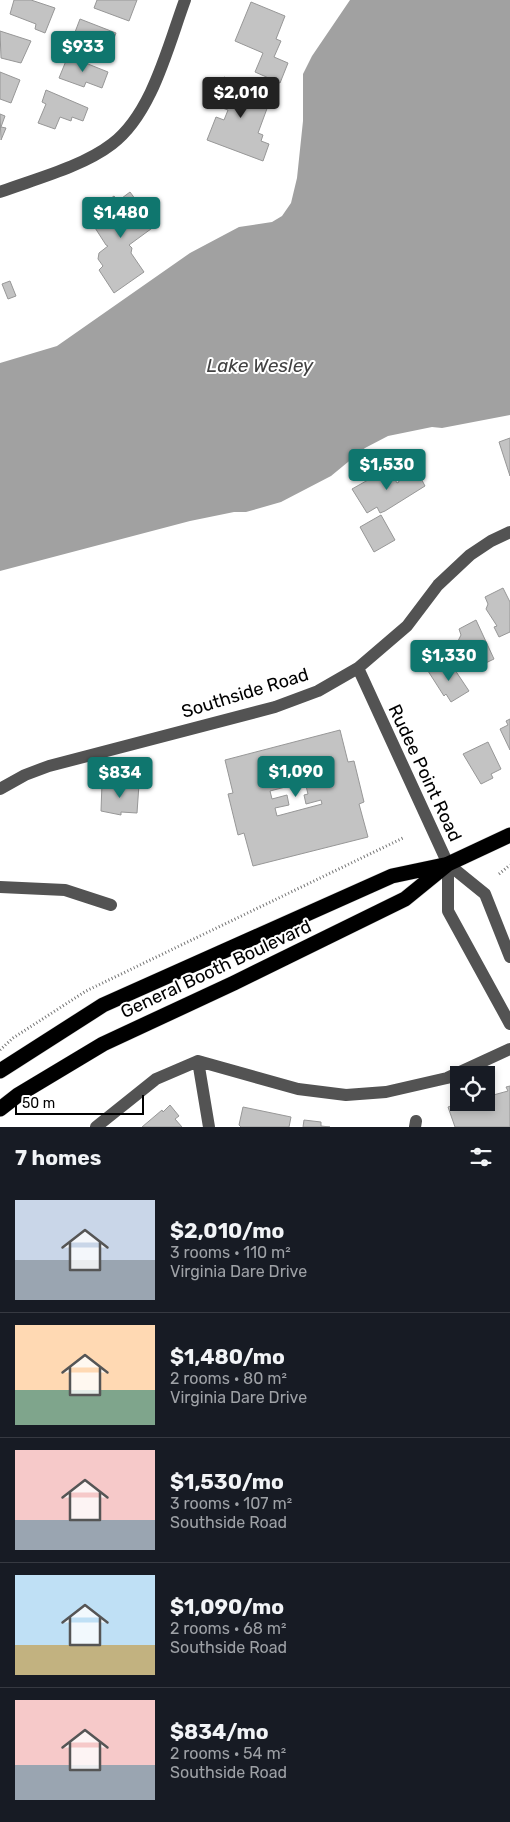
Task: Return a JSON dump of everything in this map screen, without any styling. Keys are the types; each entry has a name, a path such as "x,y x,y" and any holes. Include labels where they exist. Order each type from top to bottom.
{"highway":[{"name":"General Booth Boulevard","path":"0,1109 18,1095 103,1044 242,979 405,899 448,864 510,834"},
{"name":"General Booth Boulevard","path":"0,1071 103,1005 392,876 448,864"}],"street":[{"path":"0,192 87,159 112,145 129,128 142,109 185,0"},
{"name":"Southside Road","path":"0,789 25,775 49,766 274,707 318,691 358,668 407,626 438,586 470,555 491,540 510,532"},
{"name":"Rudee Point Road","path":"358,668 448,864"},
{"path":"448,864 485,894 510,957"},
{"path":"448,864 448,910 510,1024"},
{"path":"0,887 65,890 111,905"},
{"path":"96,1127 156,1079 198,1061 298,1089 346,1095 386,1092 447,1078 510,1049"},
{"path":"198,1061 209,1127"}],"path":[{"path":"0,1050 14,1038 86,991 403,838"},
{"path":"499,874 510,865"}],"water":[{"name":"Lake Wesley","path":"350,0 510,0 510,415 388,436 365,448 331,476 281,502 246,512 234,512 190,521 0,571 0,363 57,346 190,253 239,227 272,222 282,216 291,203 297,178 303,121 303,74 312,56"}],"building":[{"path":"14,0 31,0 55,8 45,33 35,29 36,24 10,14"},
{"path":"97,0 137,0 129,21 94,8"},
{"path":"251,2 285,16 276,39 281,41 274,57 288,63 280,83 255,72 263,53 235,41"},
{"path":"80,19 116,33 108,54 72,40"},
{"path":"0,31 31,41 21,63 1,58"},
{"path":"68,56 108,72 102,88 86,82 84,87 59,78"},
{"path":"0,72 20,80 11,103 0,99"},
{"path":"224,77 272,95 258,133 263,135 261,141 269,144 263,161 207,140 216,117 224,120 228,110 214,105"},
{"path":"46,90 88,108 83,121 72,117 71,121 60,117 55,129 38,123 46,104 42,102"},
{"path":"0,114 5,116 1,127 6,128 1,140"},
{"path":"130,192 155,226 129,245 132,248 131,253 144,272 114,293 99,270 103,266 98,259 99,253 108,246 90,220 102,211 99,207 114,196 118,201"},
{"path":"10,281 16,296 8,299 2,284"},
{"path":"510,438 510,476 499,442"},
{"path":"390,471 397,483 399,482 398,479 410,472 411,474 417,471 425,486 385,511 380,513 377,507 367,513 352,489 375,476 377,479"},
{"path":"381,515 395,540 374,552 360,527"},
{"path":"503,588 510,602 510,632 499,637 494,627 497,626 486,609 488,604 485,597"},
{"path":"476,620 494,659 471,670 464,656 467,654 458,641 461,635 459,629"},
{"path":"451,664 469,691 451,702 446,694 444,696 428,671 438,665 441,670"},
{"path":"510,719 510,750 500,729 508,725 506,721"},
{"path":"340,730 348,762 354,761 364,802 359,804 368,837 253,866 244,833 238,835 228,794 233,793 225,760","holes":["316,779 317,783 306,786 308,794 304,795 306,804 321,800 322,804 277,816 275,808 289,805 287,795 272,799 270,791"]},
{"path":"488,742 501,769 491,774 493,778 481,784 463,754"},
{"path":"102,783 117,784 117,788 124,789 124,784 139,784 137,813 121,812 121,815 101,811"},
{"path":"510,1086 510,1127 455,1127 448,1107 450,1106 450,1111 495,1111 495,1095 508,1091 506,1087"},
{"path":"170,1105 179,1116 175,1119 182,1127 142,1127 162,1110 163,1112"},
{"path":"243,1107 291,1117 289,1127 241,1127 239,1125"},
{"path":"304,1120 321,1122 321,1126 330,1127 303,1127"}]}
